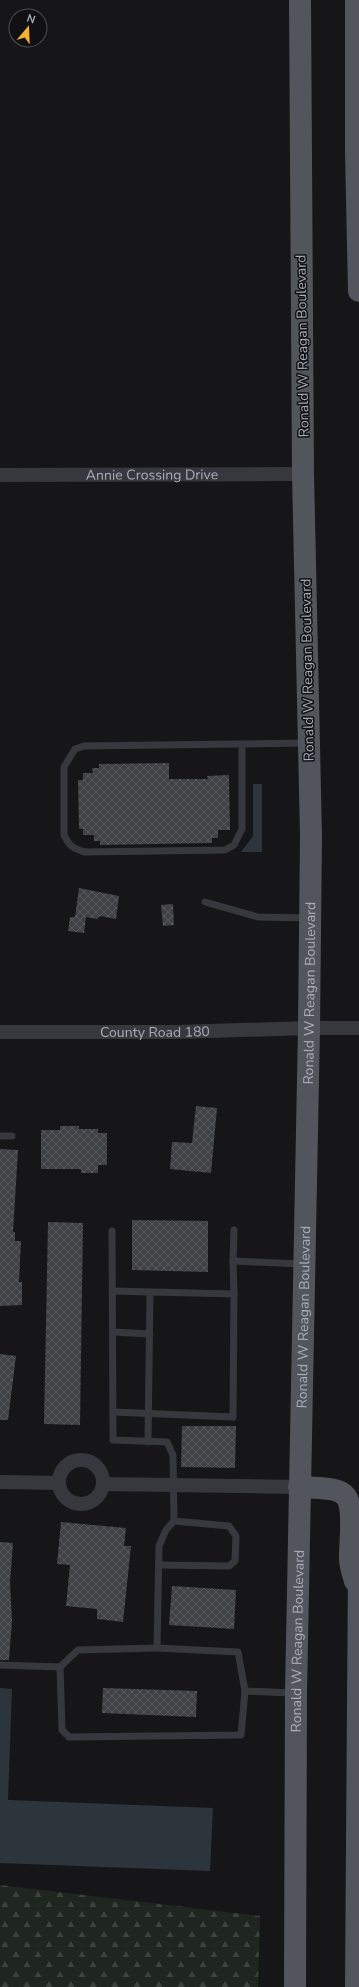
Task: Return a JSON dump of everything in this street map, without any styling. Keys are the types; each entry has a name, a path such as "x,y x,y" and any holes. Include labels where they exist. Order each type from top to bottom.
{"main road":[{"name":"Ronald W Reagan Boulevard","path":"294,1987 299,1487 310,918 309,743 303,474 300,0"},
{"path":"356,0 359,291"},
{"path":"299,1487 337,1491 344,1494 349,1502 351,1517 350,1560 358,1597"},
{"path":"356,1987 359,1564"}],"street":[{"name":"Annie Crossing Drive","path":"0,475 303,474"},
{"name":"County Road 180","path":"0,1032 177,1032 359,1028"},
{"path":"81,1460 88,1461 100,1470 103,1484 98,1496 87,1504 80,1504 67,1500 60,1490 58,1483 62,1469 67,1464 81,1460"},
{"path":"0,1482 58,1483"},
{"path":"103,1484 299,1487"}],"lane":[{"path":"242,744 242,828 234,845 225,850 86,852 74,849 68,843 64,835 64,767 75,749 84,746 309,743"},
{"path":"205,902 258,917 310,918"},
{"path":"0,1136 12,1136"},
{"path":"113,1412 233,1417 234,1230"},
{"path":"112,1231 113,1440 166,1442 173,1455 174,1521 166,1530 159,1546 157,1648"},
{"path":"234,1261 303,1264"},
{"path":"112,1291 234,1294"},
{"path":"148,1442 150,1292"},
{"path":"113,1332 150,1334"},
{"path":"159,1565 229,1566 235,1561 236,1536 229,1526 174,1521"},
{"path":"0,1665 60,1667 78,1650 157,1648 238,1652 245,1691 241,1735 69,1737 62,1730 60,1667"},
{"path":"245,1691 296,1693"}],"green space":[{"path":"0,1885 260,1916 258,1987 0,1987"}],"shaded area":[{"path":"253,784 262,784 262,852 241,852 253,836"},
{"path":"0,1688 12,1689 8,1800 213,1808 210,1871 0,1863"}],"building":[{"path":"169,763 169,779 208,779 207,776 229,775 230,830 218,830 218,838 212,838 212,843 100,845 100,841 94,841 94,835 83,835 83,829 79,829 78,780 83,780 83,773 93,773 92,768 99,768 99,764"},
{"path":"79,888 119,896 116,919 100,916 97,919 86,917 84,933 68,931 70,917 75,917"},
{"path":"173,904 174,925 163,926 161,905"},
{"path":"196,1106 217,1108 211,1173 170,1169 172,1142 192,1143"},
{"path":"60,1126 79,1126 79,1129 98,1129 98,1133 107,1133 107,1165 98,1165 98,1173 81,1173 81,1169 41,1169 41,1130 60,1130"},
{"path":"0,1149 18,1150 13,1232 15,1232 15,1241 21,1241 19,1282 22,1282 22,1305 0,1306"},
{"path":"132,1220 208,1221 208,1272 132,1270"},
{"path":"48,1222 83,1223 80,1425 44,1424"},
{"path":"0,1354 16,1356 8,1420 0,1420"},
{"path":"182,1426 236,1426 235,1468 181,1467"},
{"path":"61,1522 126,1528 124,1546 131,1546 123,1622 97,1619 97,1609 66,1606 70,1565 57,1564"},
{"path":"0,1542 13,1543 10,1583 12,1621 9,1660 0,1660"},
{"path":"172,1586 236,1590 234,1629 169,1625"},
{"path":"103,1688 197,1691 196,1717 102,1713"}]}
